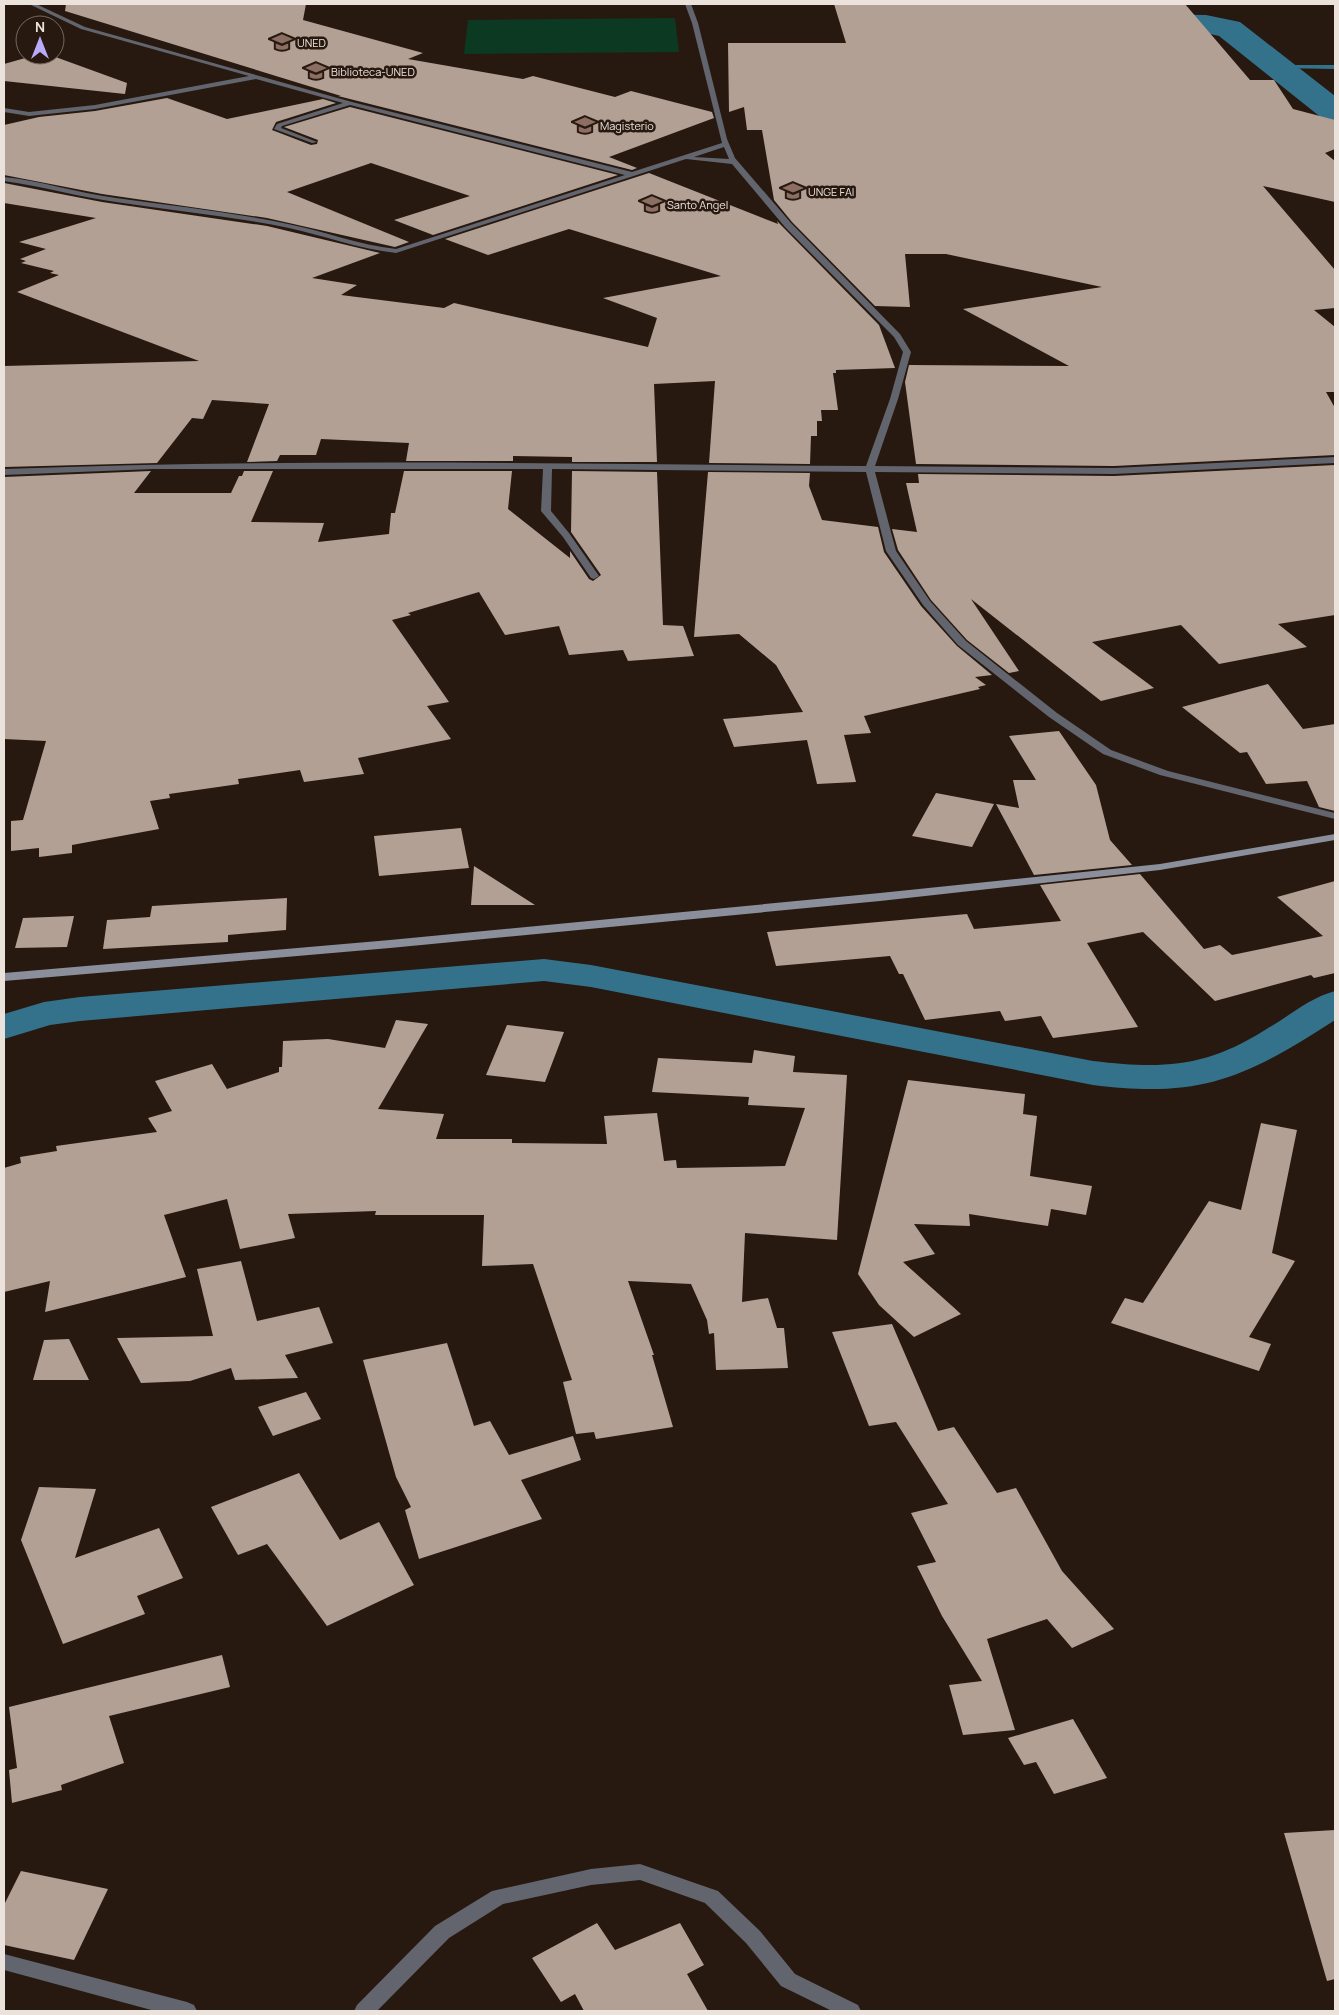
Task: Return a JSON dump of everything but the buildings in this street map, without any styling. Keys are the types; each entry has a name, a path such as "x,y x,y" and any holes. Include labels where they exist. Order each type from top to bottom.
{"main road":[{"path":"4,977 390,944 899,895 1160,867 1335,837"}],"street":[{"path":"32,4 83,28 350,103 631,174"},
{"path":"688,4 695,24 726,144 735,162 788,225 897,336 907,352 897,391 870,468 891,550 926,603 962,643 1054,716 1107,752 1164,773 1335,816"},
{"path":"4,110 25,113 96,107 194,90 257,76"},
{"path":"314,142 277,129 279,125 350,103"},
{"path":"4,179 30,182 114,200 206,211 280,224 378,249 396,251 726,144"},
{"path":"683,158 735,162"},
{"path":"4,472 153,466 548,466 1114,471 1335,460"},
{"path":"548,466 546,512 566,535 594,576"},
{"path":"364,2011 442,1932 499,1897 592,1877 640,1872 711,1897 754,1937 788,1980 851,2011"},
{"path":"4,1962 187,2011"}],"green space":[{"path":"675,18 679,52 464,54 468,20"}],"waterway":[{"path":"1075,4 1086,10 1133,23 1206,24 1229,29 1335,112"},
{"path":"1277,66 1335,67"},
{"path":"4,1027 44,1014 80,1009 544,970 591,976 1093,1073 1149,1078 1186,1076 1222,1067 1240,1060 1288,1033 1335,1003"}],"place":[{"name":"UNED","path":"282,42"},
{"name":"Biblioteca-UNED","path":"316,71"},
{"name":"Magisterio","path":"585,125"},
{"name":"UNGE FAI","path":"793,191"},
{"name":"Santo Angel","path":"652,204"}]}
